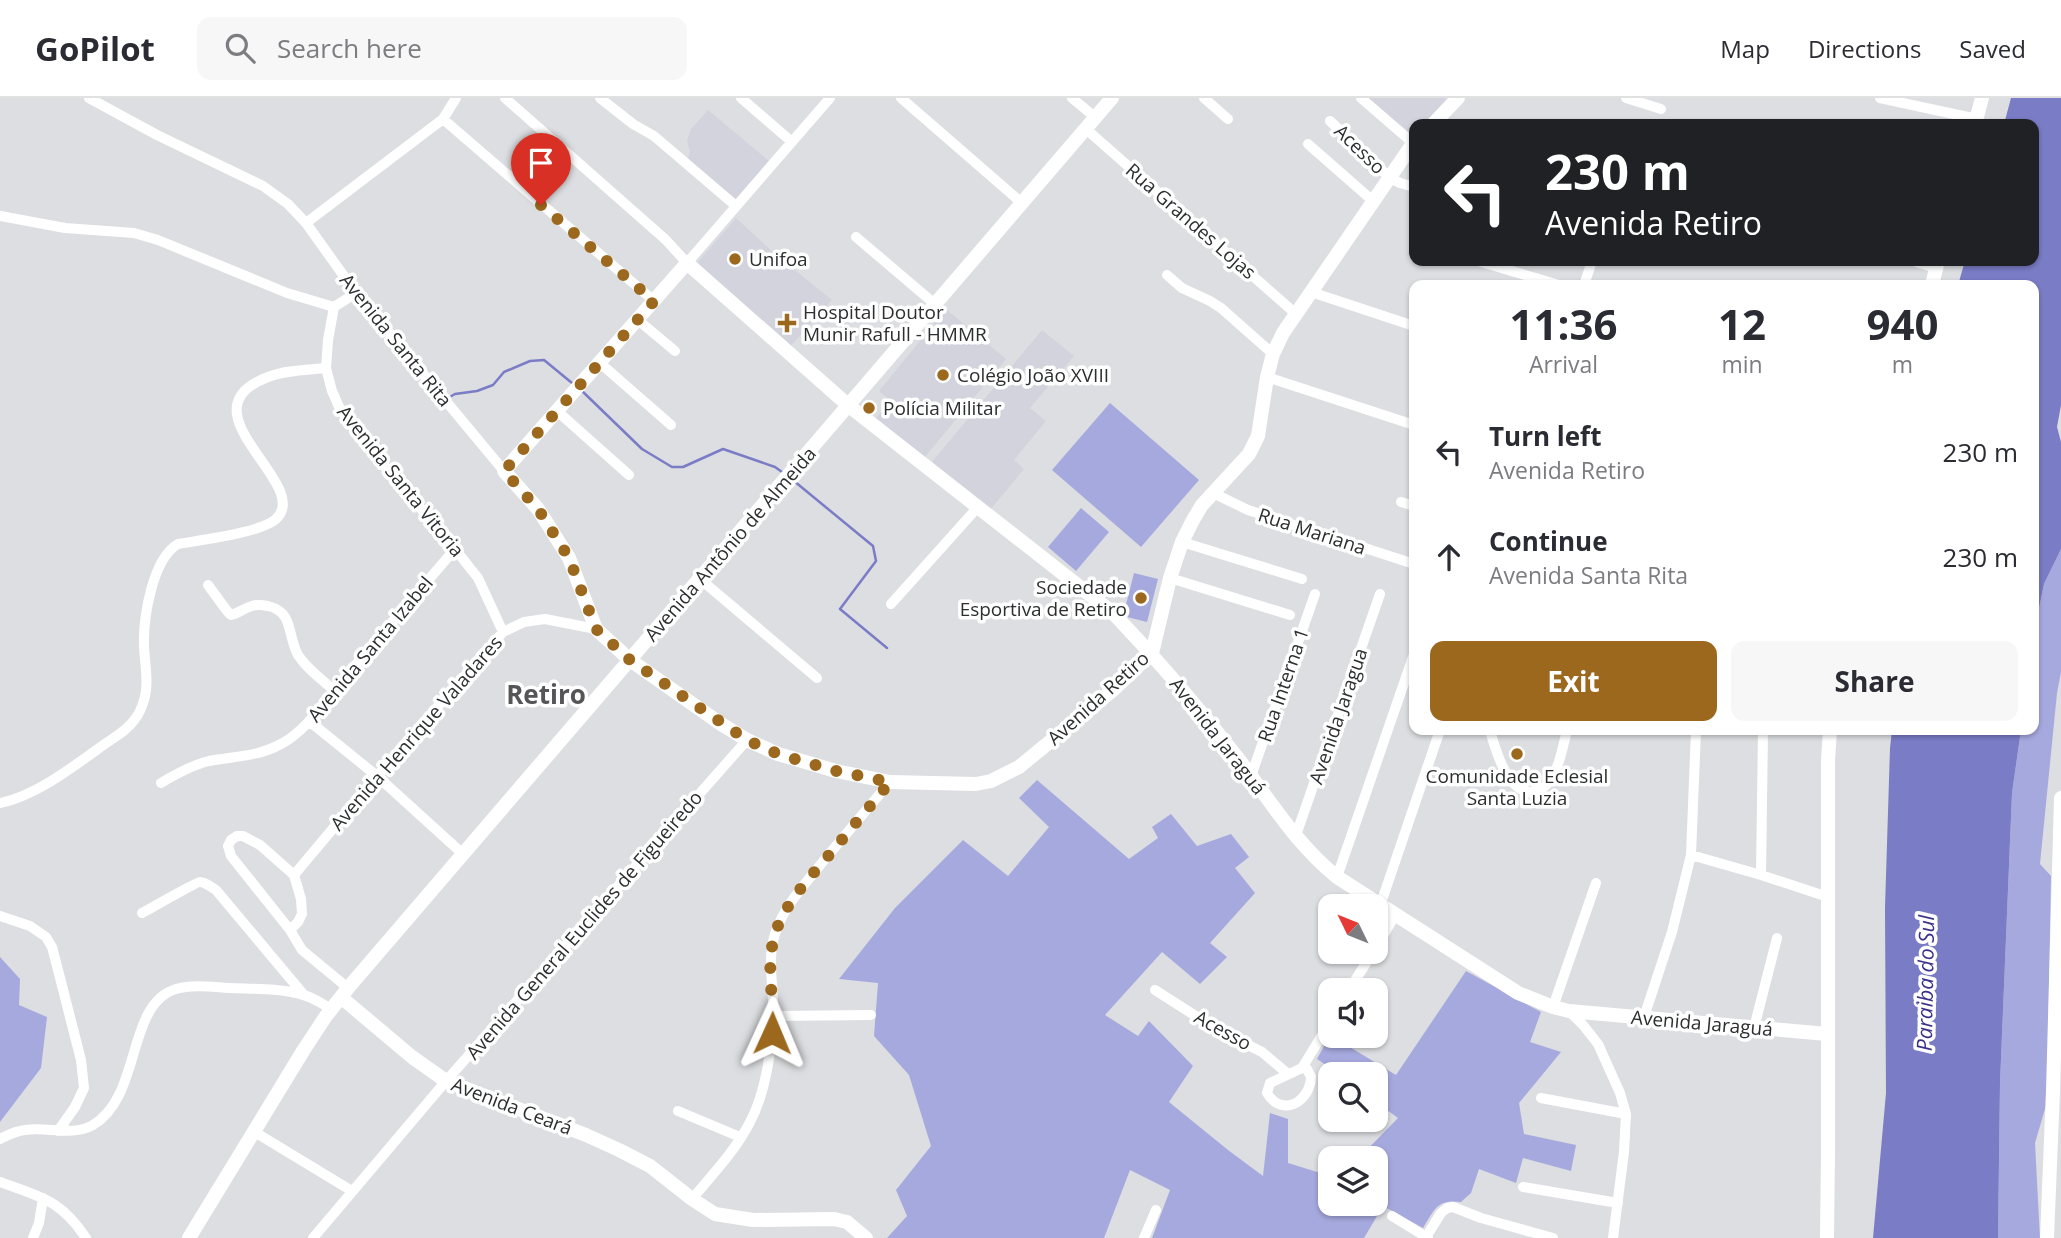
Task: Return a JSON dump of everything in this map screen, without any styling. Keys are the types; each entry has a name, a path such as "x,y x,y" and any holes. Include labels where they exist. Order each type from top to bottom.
{"street":[{"name":"Avenida Santa Rita","path":"89,98 157,135 272,191 288,204 306,223 356,293 538,509 569,558 596,629 630,660"},
{"path":"306,223 443,119 456,98"},
{"path":"505,98 666,240 687,263"},
{"path":"600,98 633,124 654,136 736,206"},
{"path":"741,98 792,142"},
{"path":"504,471 830,98"},
{"path":"901,98 1023,204"},
{"name":"Rua Grandes Lojas","path":"1072,98 1091,124 1296,314"},
{"name":"Avenida Antônio de Almeida","path":"189,1238 253,1131 332,1009 1112,98"},
{"path":"1204,98 1228,119"},
{"path":"1361,98 1409,139"},
{"path":"1438,119 1458,98"},
{"path":"1626,98 1661,109"},
{"path":"1977,119 1982,98"},
{"path":"1886,99 1964,119"},
{"path":"443,119 654,301"},
{"name":"Acesso","path":"1330,121 1389,177"},
{"path":"1308,144 1373,201"},
{"name":"Avenida Retiro","path":"630,660 747,740 778,754 824,767 890,782 976,783 991,781 1019,767 1152,653 1170,578 1192,520 1254,445 1261,423 1267,377 1283,332 1409,150"},
{"path":"1389,177 1409,186"},
{"path":"0,216 54,227 146,236 287,293 334,307 356,293"},
{"path":"856,237 936,305"},
{"name":"Avenida Jaraguá","path":"687,263 849,406 1113,614 1152,653 1200,709 1295,838 1317,861 1362,894"},
{"path":"1512,266 1546,280"},
{"path":"1167,275 1182,288 1221,308 1273,354"},
{"path":"1311,292 1409,324"},
{"name":"Avenida Santa Vitoria","path":"334,307 326,368 332,391 349,423 478,578 503,632"},
{"path":"638,320 675,351"},
{"path":"600,363 671,425"},
{"path":"0,803 20,798 74,766 127,728 135,719 145,697 146,607 168,551 178,544 268,525 280,514 282,506 279,487 249,445 238,424 237,409 240,401 254,384 270,376 326,368"},
{"path":"1267,377 1409,423"},
{"path":"557,411 629,475"},
{"name":"Rua Mariana","path":"1213,493 1248,510 1409,562"},
{"path":"1401,502 1409,504"},
{"path":"891,604 978,507"},
{"path":"1182,542 1302,579"},
{"name":"Avenida Santa Izabel","path":"161,783 184,769 207,761 234,759 282,743 309,721 455,549"},
{"path":"1170,578 1290,615"},
{"path":"700,579 817,678"},
{"path":"208,585 226,611 232,615 255,605 283,612 299,655 309,668 334,690"},
{"name":"Rua Interna 1","path":"1251,776 1315,594"},
{"name":"Avenida Jaragua","path":"1295,838 1380,594"},
{"name":"Avenida Henrique Valadares","path":"294,874 503,632 524,622 545,619 596,629"},
{"path":"1337,877 1409,668"},
{"path":"309,721 377,776 464,855"},
{"path":"1384,894 1438,735"},
{"path":"1492,735 1508,775 1517,788 1527,792 1541,789 1548,784 1565,735"},
{"path":"1644,1017 1672,932 1692,855 1696,735"},
{"path":"1761,875 1763,735"},
{"path":"1826,1238 1830,735"},
{"name":"Avenida General Euclides de Figueiredo","path":"313,1238 446,1081 747,740"},
{"path":"692,1199 740,1137 757,1109 763,1089 774,1016 770,960 778,925 808,880 890,782"},
{"path":"2047,1238 2061,798"},
{"path":"290,930 302,914 294,874 260,845 243,836 237,836 228,846 231,856 290,930 302,950 345,993"},
{"path":"1692,855 1828,897"},
{"path":"1553,1007 1596,883"},
{"path":"142,913 193,884 206,884 216,890 304,995"},
{"name":"Avenida Jaraguá","path":"1388,911 1518,993 1553,1007 1827,1034"},
{"path":"1388,927 1395,915"},
{"path":"0,916 30,926 46,937 52,947 81,1060 84,1087 75,1107 58,1131"},
{"path":"1754,1028 1777,939"},
{"path":"0,1139 26,1129 58,1131 93,1125 118,1099 153,1004 176,989 191,986 267,989 304,995 332,1009"},
{"name":"Acesso","path":"1155,990 1213,1027 1262,1052 1288,1074"},
{"name":"Avenida Ceará","path":"345,993 412,1057 446,1081 619,1150 650,1166 715,1214 753,1220 834,1219 847,1222 866,1238"},
{"path":"1569,1010 1598,1045 1620,1093 1626,1114 1613,1238"},
{"path":"774,1016 871,1015"},
{"path":"1302,1068 1307,1069 1311,1077 1308,1093 1301,1100 1282,1105 1270,1099 1267,1093 1270,1083 1302,1068 1318,1042"},
{"path":"1541,1098 1626,1114"},
{"path":"678,1111 740,1137"},
{"path":"253,1131 352,1191"},
{"path":"0,1182 62,1208 86,1238"},
{"path":"1523,1187 1618,1203"},
{"path":"33,1238 39,1223 43,1198"},
{"path":"1392,1216 1427,1237 1441,1213 1452,1207 1553,1238"},
{"path":"1144,1238 1156,1210"}],"shaded area":[{"path":"1367,98 1446,99 1429,119 1409,119 1409,133"},
{"path":"708,110 769,161 735,202 688,160 690,151 687,141 691,129"},
{"path":"736,218 832,300 790,347 696,264"},
{"name":"Colégio João XVIII","path":"946,309 1006,359 924,458 876,418 891,401 879,391"},
{"path":"1042,330 1074,356 1030,408 1046,421 1014,460 1024,469 990,510 932,462"},
{"path":"1110,403 1199,480 1141,547 1052,470"},
{"path":"1081,508 1109,532 1076,571 1048,547"},
{"path":"2061,549 2061,672 2040,864 2051,876 2047,1102 2035,1143 2040,1238 1998,1238 2000,1083 2012,793 2020,735 2039,735 2039,608 2044,584"},
{"name":"Sociedade Esportiva de Retiro","path":"1134,573 1158,579 1147,622 1123,616"},
{"path":"1037,780 1129,859 1158,838 1152,827 1171,814 1197,846 1231,834 1249,857 1235,868 1255,893 1210,943 1227,957 1200,984 1162,952 1105,1015 1138,1036 1149,1021 1193,1066 1169,1102 1263,1176 1270,1113 1288,1119 1288,1163 1318,1172 1318,1216 1377,1216 1364,1238 1152,1238 1170,1190 1130,1170 1104,1238 887,1238 907,1216 896,1190 931,1146 909,1075 874,1036 878,983 839,979 895,908 963,840 1008,876 1049,827 1019,798"},
{"path":"0,957 20,979 19,1005 47,1017 41,1068 0,1122"},
{"path":"1466,971 1541,1012 1530,1042 1561,1052 1519,1103 1524,1134 1576,1145 1571,1171 1523,1158 1516,1183 1479,1169 1471,1193 1461,1202 1442,1204 1423,1228 1388,1209 1388,1146 1371,1146 1384,1132 1388,1132 1388,1128 1398,1118 1388,1111 1388,1070 1396,1075"},
{"path":"1323,1048 1351,1048 1375,1062 1321,1062 1317,1059"}],"water":[{"path":"2011,98 2061,98 2061,405 2057,427 2061,442 2061,549 2044,584 2039,608 2039,280 1959,280 1964,266 2039,266 2039,119 2005,119"},
{"name":"Paraiba do Sul","path":"1891,735 2020,735 2012,793 2000,1083 1998,1238 1873,1238 1886,1093 1885,908"}],"waterway":[{"path":"448,398 493,385 504,372 530,361 544,360 572,383"},
{"path":"581,390 642,449 672,467 683,467 723,449 775,467 782,472"},
{"path":"794,481 873,546 876,561 840,609 887,648"}],"place":[{"name":"Unifoa","path":"735,259"},
{"name":"Hospital Doutor Munir Rafull - HMMR","path":"787,323"},
{"name":"Colégio João XVIII","path":"943,375"},
{"name":"Polícia Militar","path":"869,408"},
{"name":"Sociedade Esportiva de Retiro","path":"1141,598"},
{"name":"Comunidade Eclesial Santa Luzia","path":"1517,754"}],"district":[{"name":"Retiro","path":"546,694"}],"route":[{"path":"541,205 654,301 504,471 538,509 569,558 596,629 643,670 747,740 778,754 836,771 890,782 808,880 778,925 770,960 774,1016 772,1033"}]}
